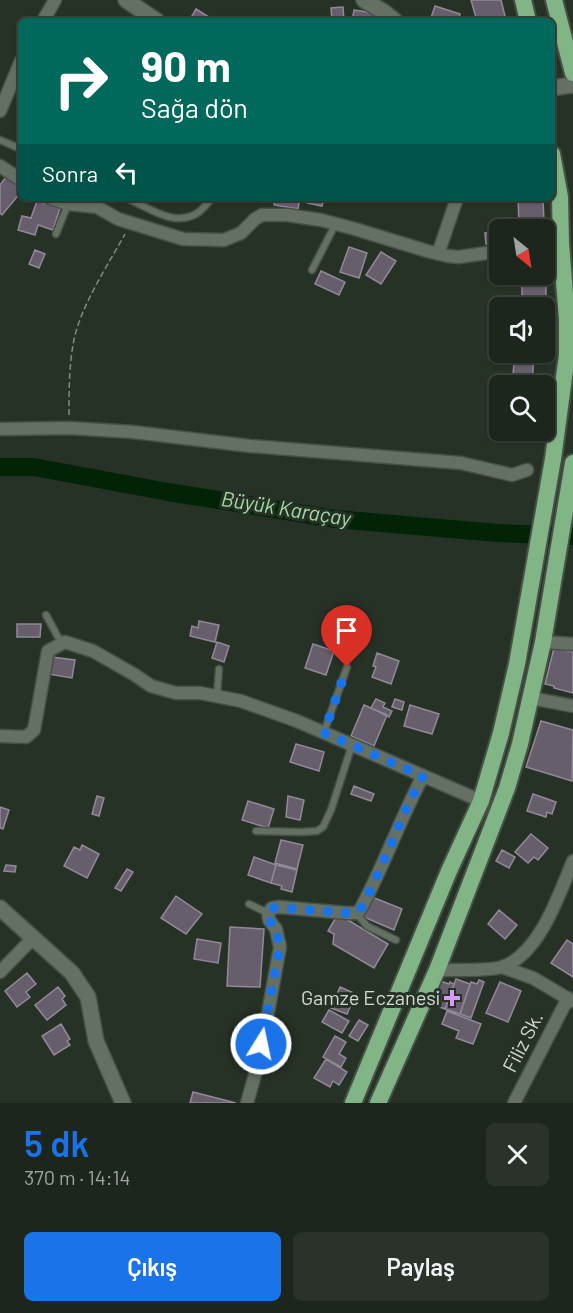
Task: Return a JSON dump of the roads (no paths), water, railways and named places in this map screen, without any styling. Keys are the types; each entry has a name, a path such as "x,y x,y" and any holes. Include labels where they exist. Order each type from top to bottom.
{"highway":[{"path":"523,0 527,18"},
{"path":"554,0 573,73"},
{"path":"555,170 560,197 555,231"},
{"path":"353,1103 449,871 481,801 501,733 525,622 553,459 567,355 567,319 555,255"},
{"path":"378,1103 437,970 507,788 543,642 573,463"}],"street":[{"path":"45,18 55,0"},
{"path":"126,0 153,18"},
{"path":"364,0 391,18"},
{"path":"0,111 18,69"},
{"path":"555,88 573,85"},
{"path":"0,166 18,178"},
{"path":"59,201 97,207 131,224 183,239 216,241 242,233 262,215 306,218 438,254 459,257 489,253"},
{"path":"438,254 457,201"},
{"path":"0,429 69,428 133,432 250,446 461,464 512,476 527,470"},
{"path":"0,736 26,737 34,730 48,651 65,642 93,651 162,691 217,694 269,711 481,801"},
{"path":"543,642 573,645"},
{"path":"531,698 573,706"},
{"path":"247,1103 260,1057 280,947 276,929 269,920 268,913 272,908 356,913 360,910 385,862 423,776"},
{"path":"502,967 529,947 553,909 573,861"},
{"path":"0,908 72,973 88,997 96,1041 123,1103"},
{"path":"0,972 33,938"},
{"path":"437,970 502,967 533,978 570,1000"},
{"name":"Filiz Sk.","path":"514,1103 570,1000"}],"lane":[{"path":"0,140 18,148"},
{"path":"133,201 171,218 181,218 200,211 210,201"},
{"path":"56,234 68,204"},
{"path":"312,270 335,225"},
{"path":"46,615 58,637 65,642"},
{"path":"324,733 347,667"},
{"path":"217,694 219,669"},
{"path":"256,831 307,832 317,831 323,827 331,810 352,745"},
{"path":"249,904 268,913"},
{"path":"356,913 367,926 396,940"}],"waterway":[{"name":"Büyük Karaçay","path":"0,467 34,467 168,492 336,519 497,533 573,536"}],"place":[{"name":"Gamze Eczanesi","path":"452,998"}]}
